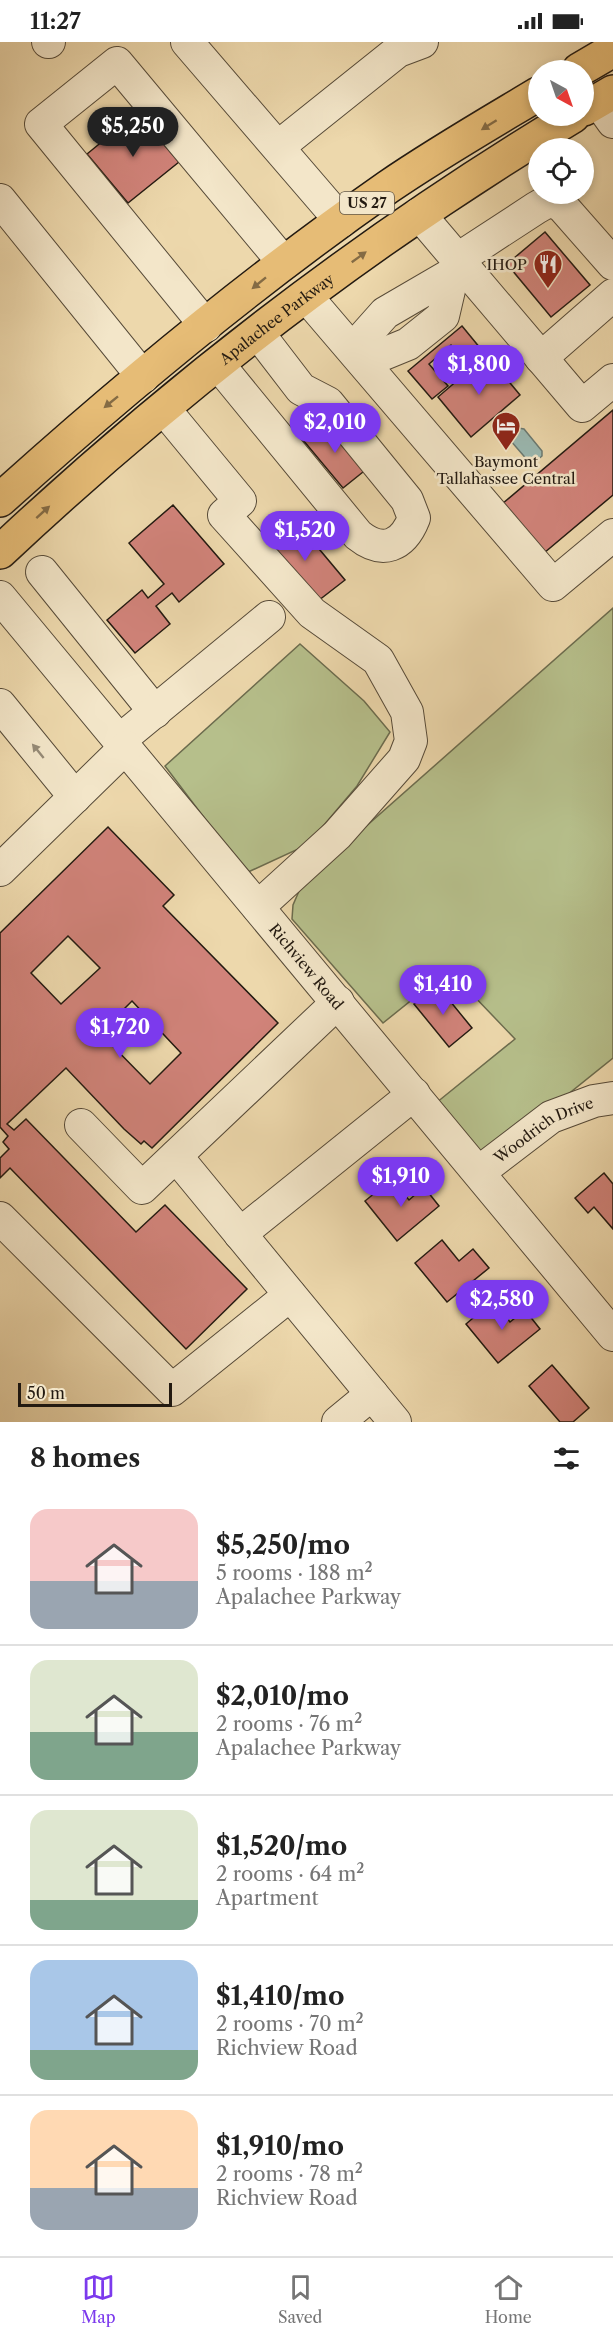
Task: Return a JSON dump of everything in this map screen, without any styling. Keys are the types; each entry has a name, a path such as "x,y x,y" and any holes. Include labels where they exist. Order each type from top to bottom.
{"main road":[{"path":"594,61 613,50"},
{"name":"US 27","path":"4,489 284,263 390,186 528,100"},
{"name":"Apalachee Parkway","path":"0,552 96,464 218,364 306,296 420,214 515,151 596,108"},
{"path":"306,296 341,222"}],"street":[{"path":"187,42 341,222"},
{"path":"278,147 398,51 422,42"},
{"path":"206,326 41,124 117,63 284,263"},
{"path":"0,200 143,377"},
{"path":"358,356 385,313 458,267 550,200 562,206 613,264"},
{"path":"420,214 458,267 582,406 613,380"},
{"path":"541,358 613,295"},
{"path":"306,296 554,585 613,535"},
{"path":"218,364 358,536 368,544 385,547 397,543 409,531 414,518 407,500 328,403 302,389 258,333"},
{"path":"164,409 240,501 224,515 312,613 378,660 407,712 410,726 411,741 404,759 337,835 258,907"},
{"path":"42,572 155,711"},
{"name":"Richview Road","path":"0,597 613,1335"},
{"path":"0,870 75,797 155,711 269,617"},
{"path":"0,705 75,797"},
{"path":"81,1125 142,1188 338,1002"},
{"path":"240,1234 414,1094"},
{"name":"Woodrich Drive","path":"478,1172 551,1117 594,1101 613,1098"},
{"path":"176,1156 395,1422"},
{"path":"0,1218 172,1390 290,1295"},
{"path":"338,1422 372,1394"}],"green space":[{"path":"613,608 613,1058 485,1161 436,1103 515,1039 449,970 383,1023 292,919 293,905 303,882"},
{"path":"300,644 364,701 390,732 357,786 307,845 246,873 165,766"}],"water":[{"path":"518,428 524,429 542,451 542,456 535,462 529,462 510,440 510,434"}],"building":[{"path":"137,113 179,162 128,203 87,154"},
{"path":"545,232 590,285 551,317 507,264"},
{"path":"462,326 485,354 469,367 451,345 429,364 448,386 432,399 408,371"},
{"path":"487,355 520,395 471,437 438,397"},
{"path":"613,410 613,495 544,553 502,504"},
{"path":"328,419 368,468 343,488 303,440"},
{"path":"173,505 224,564 179,602 172,593 156,606 170,624 135,653 107,620 142,590 148,598 164,584 129,543"},
{"path":"294,519 345,580 314,604 265,544"},
{"path":"108,827 174,895 163,906 278,1023 152,1148 144,1141 141,1144 124,1129 66,1068 7,1124 14,1130 26,1119 136,1232 165,1205 247,1289 186,1349 10,1168 0,1178 0,1158 9,1149 3,1142 8,1136 0,1127 0,933","holes":["68,936 100,968 61,1004 31,973","132,1001 181,1053 150,1084 100,1033"]},
{"path":"437,985 472,1028 449,1047 414,1004"},
{"path":"604,1173 613,1184 613,1229 594,1207 588,1213 575,1198"},
{"path":"392,1179 409,1200 424,1187 439,1206 397,1241 365,1201"},
{"path":"442,1240 459,1261 473,1249 489,1268 447,1302 415,1263"},
{"path":"493,1301 510,1322 525,1310 540,1329 498,1363 466,1324"},
{"path":"552,1365 589,1408 573,1422 560,1422 529,1386"}],"place":[{"name":"IHOP","path":"548,290"},
{"name":"Baymont Tallahassee Central","path":"506,452"}]}
